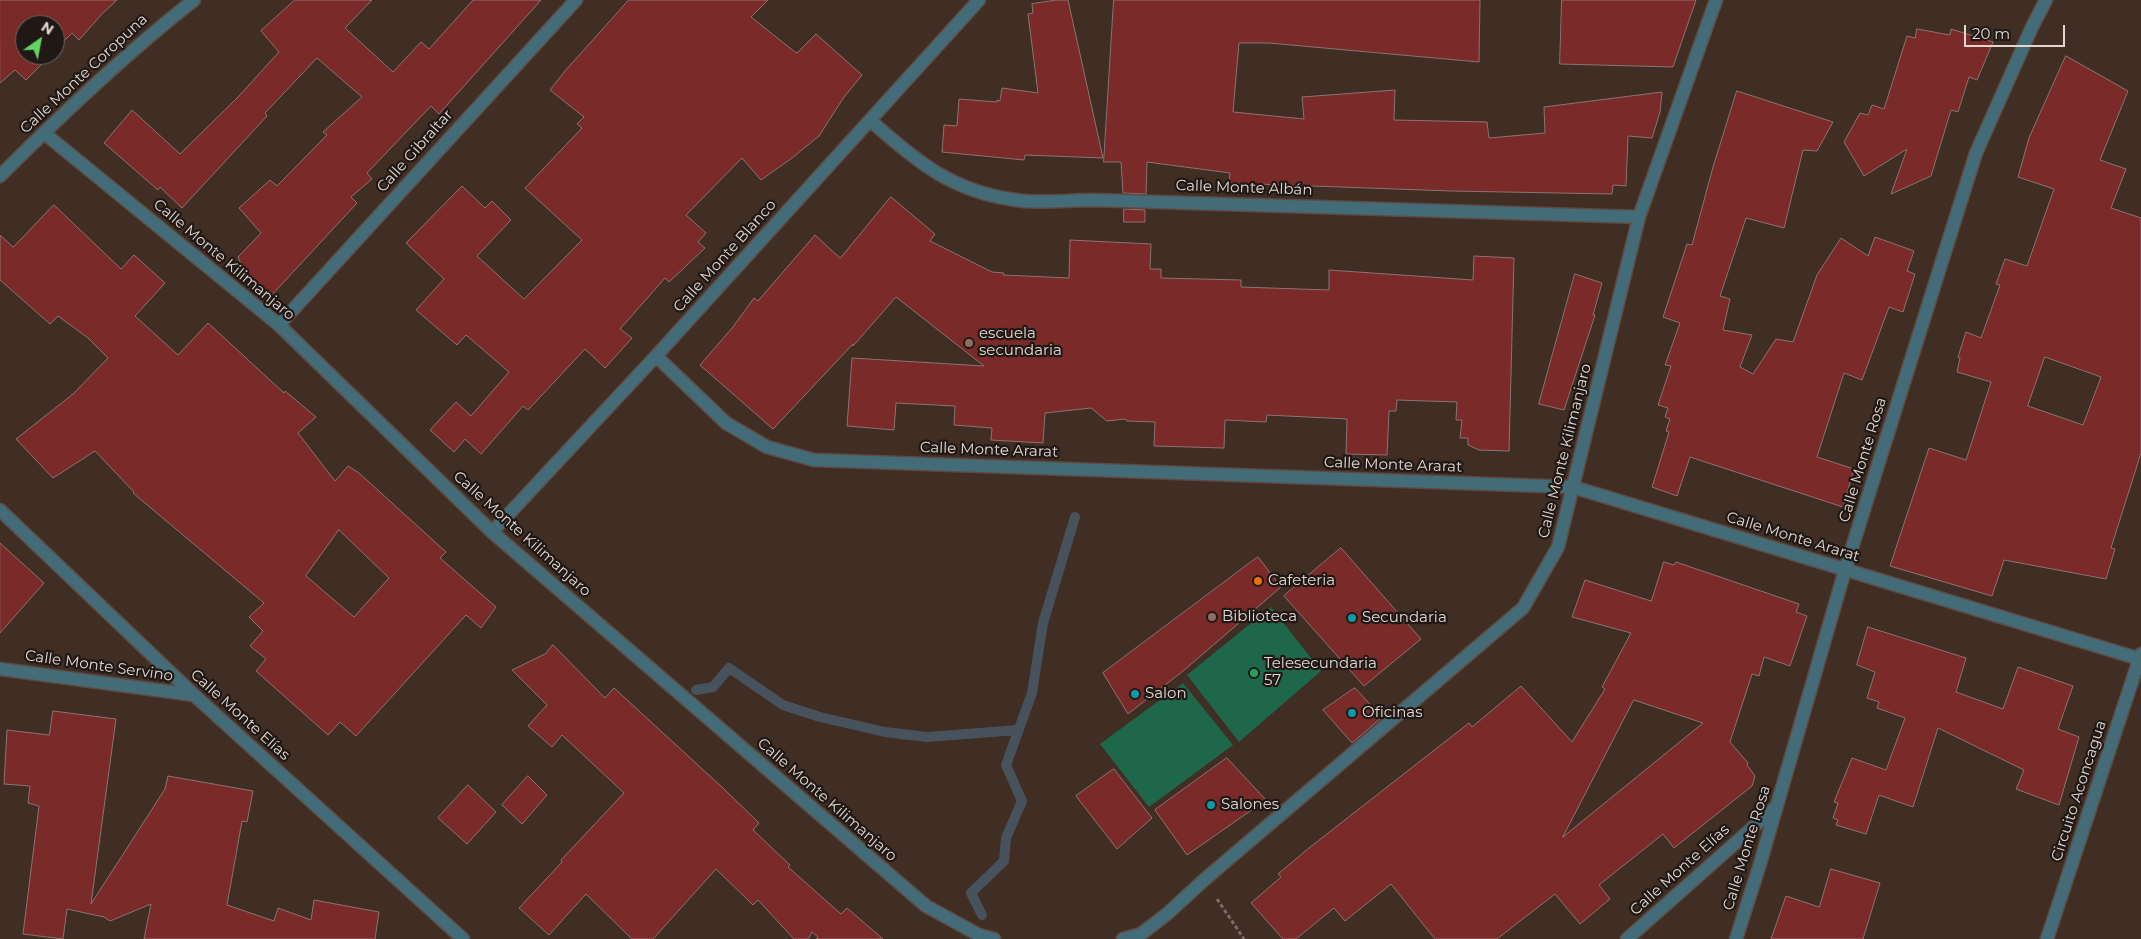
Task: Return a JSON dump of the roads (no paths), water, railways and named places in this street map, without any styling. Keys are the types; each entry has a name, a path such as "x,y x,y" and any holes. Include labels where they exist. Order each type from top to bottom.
{"street":[{"name":"Calle Monte Coropuna","path":"0,176 163,24 194,0"},
{"name":"Calle Gibraltar","path":"279,325 576,0"},
{"name":"Calle Monte Blanco","path":"492,532 656,356 979,0"},
{"name":"Calle Monte Kilimanjaro","path":"1123,939 1141,934 1167,914 1204,880 1523,608 1558,547 1640,216 1716,0"},
{"name":"Calle Monte Rosa","path":"1736,939 1777,806 1845,570 1976,153 2046,0"},
{"name":"Calle Monte Albán","path":"871,121 907,154 939,175 968,190 1017,201 1093,200 1640,216"},
{"name":"Calle Monte Kilimanjaro","path":"44,133 279,325 492,532 926,906 979,935 994,939"},
{"name":"Calle Monte Ararat","path":"656,356 726,423 767,447 814,460 1573,487 1845,570 2140,656"},
{"name":"Calle Monte Elías","path":"0,510 194,695 463,939"},
{"name":"Circuito Aconcagua","path":"2047,939 2140,656"},
{"name":"Calle Monte Servino","path":"0,669 194,695"},
{"name":"Calle Monte Elías","path":"1627,939 1777,806"}],"waterway":[{"path":"982,915 971,893 1004,861 1006,838 1022,801 1006,765 1032,693 1043,623 1075,517"},
{"path":"696,690 713,687 729,668 783,705 820,717 885,732 927,737 1018,730"}],"place":[{"name":"escuela secundaria","path":"969,343"},
{"name":"Cafeteria","path":"1258,581"},
{"name":"Biblioteca","path":"1212,617"},
{"name":"Secundaria","path":"1352,618"},
{"name":"Telesecundaria 57","path":"1254,673"},
{"name":"Salon","path":"1135,694"},
{"name":"Oficinas","path":"1352,713"},
{"name":"Salones","path":"1211,805"}]}
